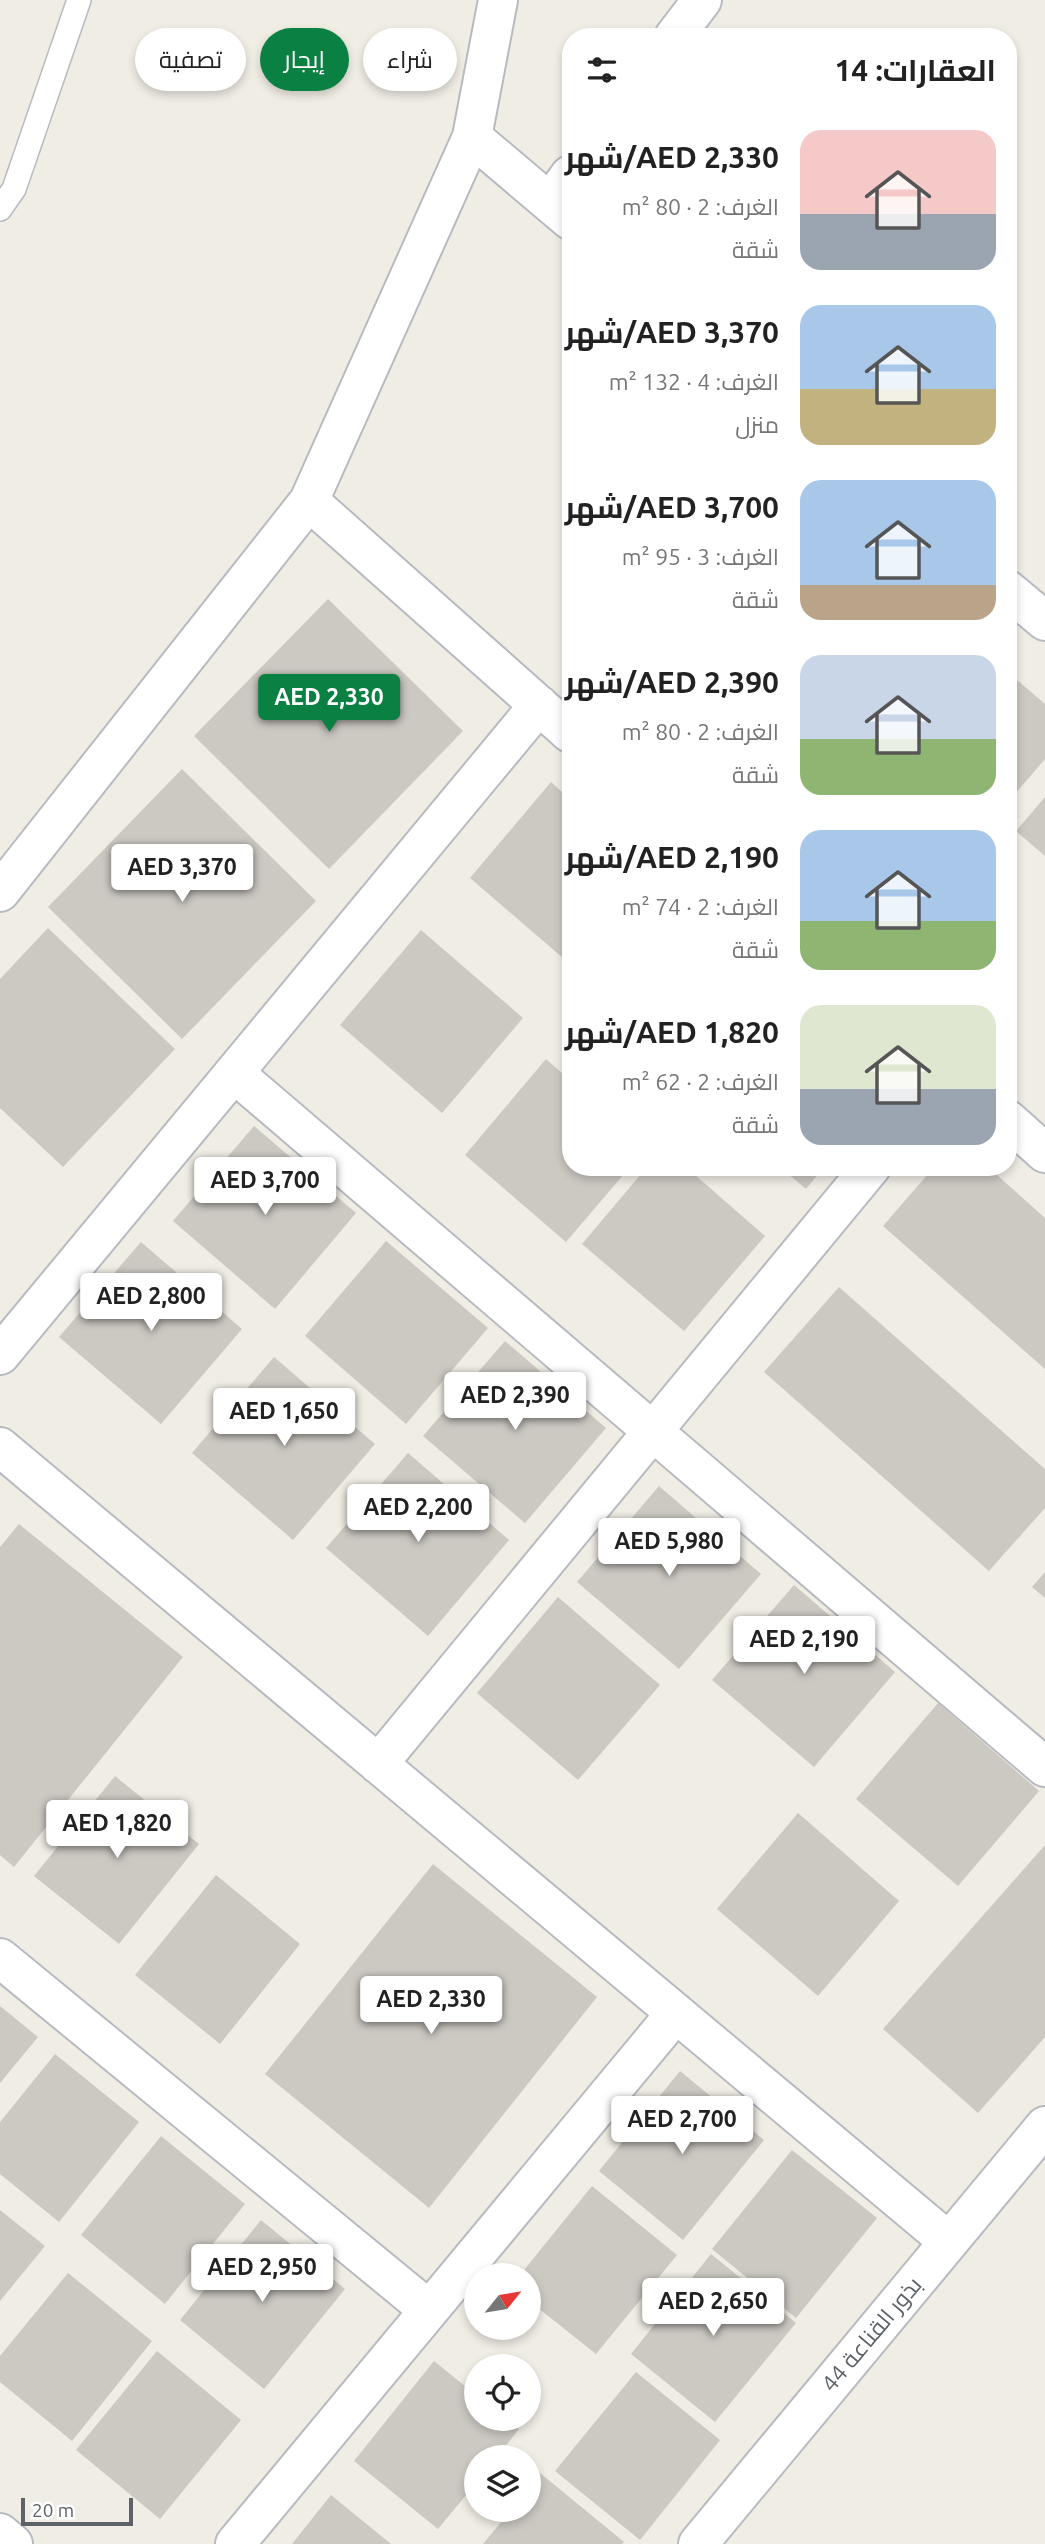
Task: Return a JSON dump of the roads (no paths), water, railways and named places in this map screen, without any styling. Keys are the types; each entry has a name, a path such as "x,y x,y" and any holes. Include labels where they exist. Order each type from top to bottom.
{"street":[{"path":"0,892 309,501 472,137 498,0"},
{"path":"681,28 702,0"},
{"path":"472,137 562,198"},
{"path":"309,501 562,726"},
{"path":"1017,598 1045,621"},
{"path":"0,1355 539,705"},
{"path":"234,1073 1045,1767"},
{"path":"1017,1128 1045,1153"},
{"path":"378,1764 864,1176"},
{"path":"0,1447 948,2241"},
{"path":"0,1958 429,2310"},
{"path":"235,2544 676,2013"},
{"name":"بذور القناعة 44","path":"698,2544 1045,2126"},
{"path":"0,2533 13,2544"}],"lane":[{"path":"0,209 14,189 79,0"}]}
